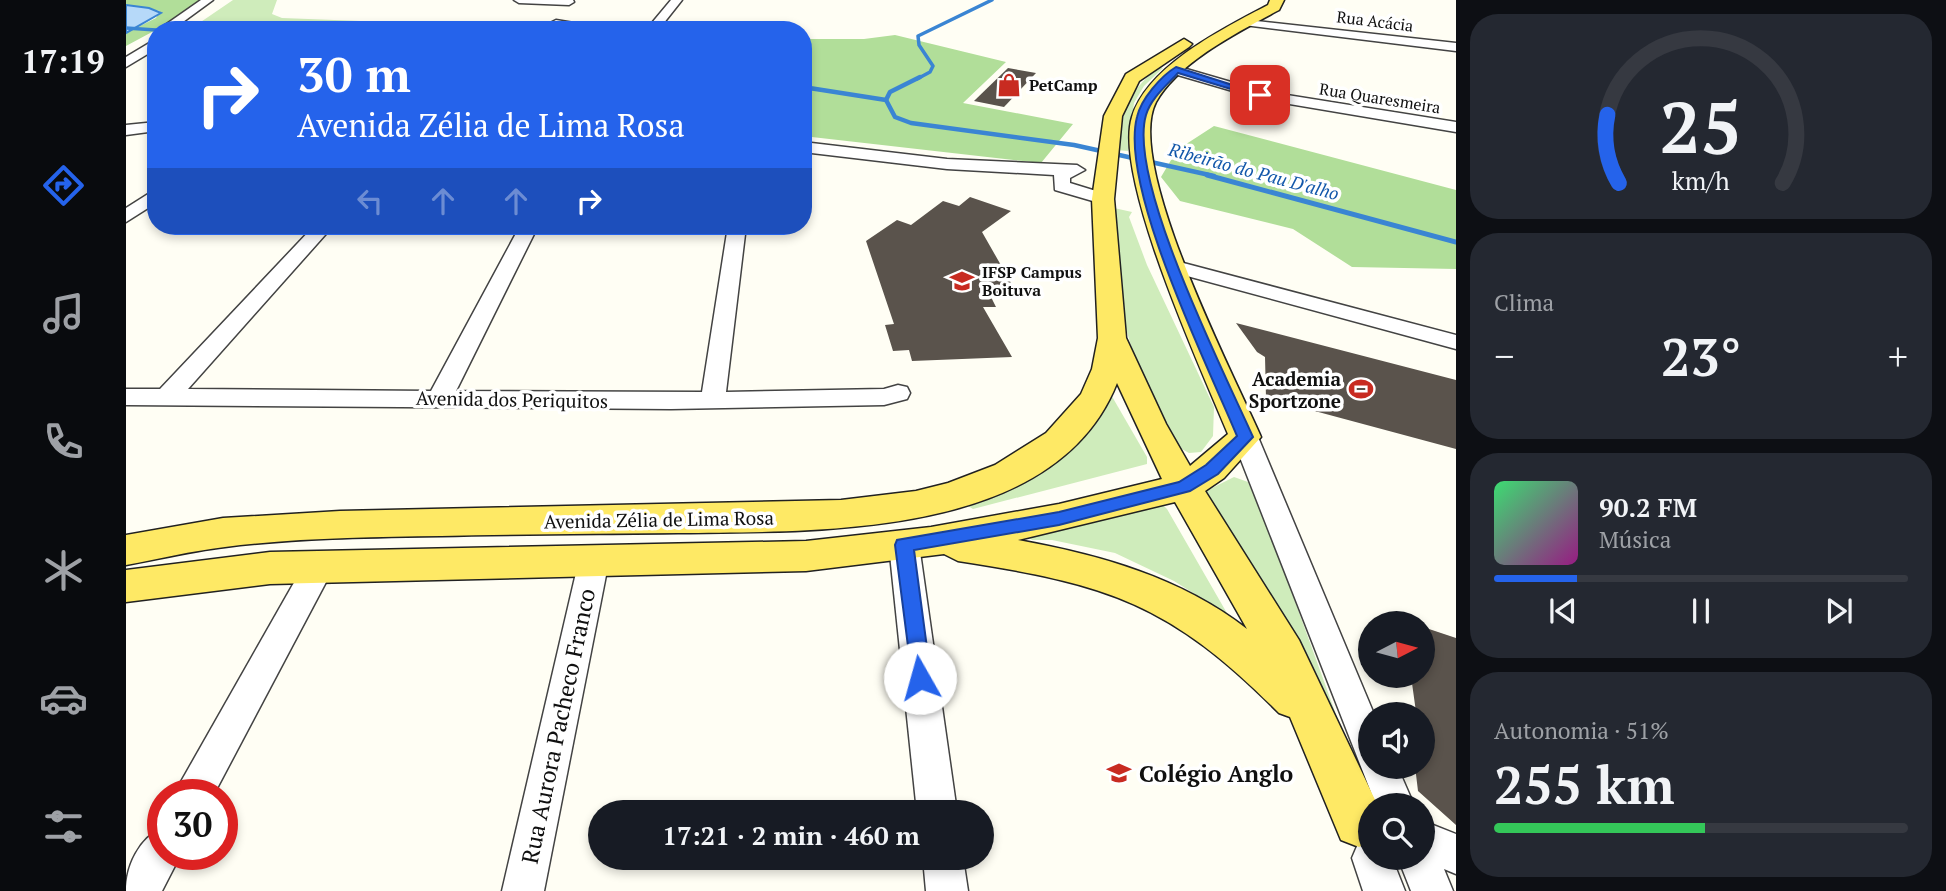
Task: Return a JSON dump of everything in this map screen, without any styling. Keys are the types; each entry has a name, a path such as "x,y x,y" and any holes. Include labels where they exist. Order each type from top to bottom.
{"main road":[{"path":"1254,0 1132,78 1113,116 1103,199 1112,338 1150,424 1184,487 1266,618 1358,817"},
{"path":"1245,437 1172,266 1146,175 1141,117 1152,96 1176,70 1274,6 1277,0"},
{"path":"1107,160 1146,175"},
{"path":"1103,199 1130,204 1146,175"},
{"name":"Avenida Zélia de Lima Rosa","path":"126,550 247,531 376,523 799,516 932,501 1009,474 1055,445 1080,421 1098,393 1110,361 1112,338"},
{"name":"Avenida Zélia de Lima Rosa","path":"126,586 270,568 806,556 918,543 1059,519 1184,487 1212,470 1245,437"},
{"name":"Avenida Zélia de Lima Rosa","path":"918,543 1073,564 1123,578 1156,592 1187,608 1236,642 1266,667 1312,716"}],"street":[{"path":"519,0 570,1"},
{"path":"660,21 677,0"},
{"path":"180,21 215,1"},
{"path":"189,21 215,1"},
{"path":"557,21 570,1"},
{"name":"Rua Acácia","path":"1248,23 1456,47"},
{"path":"126,51 147,40"},
{"path":"126,64 147,49"},
{"path":"126,64 146,65"},
{"name":"Rua Quaresmeira","path":"1176,70 1260,95 1456,127"},
{"path":"126,130 147,127"},
{"path":"812,148 1002,168 1074,171"},
{"path":"1065,188 1060,178 1107,160"},
{"path":"1002,168 1103,199"},
{"path":"126,218 147,201"},
{"path":"168,396 316,235"},
{"path":"440,398 524,235"},
{"path":"713,400 736,235"},
{"path":"1172,266 1456,342"},
{"name":"Avenida dos Periquitos","path":"126,397 713,400 884,397 898,393"},
{"path":"1245,437 1358,719"},
{"path":"918,543 936,800"},
{"name":"Rua Aurora Pacheco Franco","path":"523,891 594,560"},
{"path":"200,779 319,567"},
{"path":"1435,846 1456,854"},
{"path":"139,891 151,870"},
{"path":"944,870 947,891"},
{"path":"1378,870 1384,891"},
{"path":"1423,870 1432,891"}],"green space":[{"path":"126,0 201,0 172,21 150,21 156,18 160,11 126,5"},
{"path":"233,0 277,0 272,14 282,18 361,21 202,21"},
{"path":"147,22 147,35 126,46 126,33"},
{"path":"895,35 1006,62 963,103 1073,124 1041,163 812,137 812,39 864,39"},
{"path":"1158,67 1163,68 1144,86 1134,103 1128,151 1115,150 1127,104"},
{"path":"1214,126 1456,190 1456,269 1352,267 1293,229 1180,201 1161,177 1177,150"},
{"path":"1114,208 1132,212 1129,217 1147,265 1214,407 1213,436 1201,452 1189,453 1180,448 1141,380 1115,291"},
{"path":"1110,393 1147,457 1147,464 973,509 968,506 968,502"},
{"path":"1234,477 1248,482 1268,527 1354,764 1204,492"},
{"path":"1160,502 1167,509 1228,615 1174,581 1115,553 1052,540 1032,540 1027,536"}],"water":[{"path":"126,5 149,8 161,13 126,33"}],"building":[{"name":"PetCamp","path":"1008,68 1036,73 1004,107 974,101"},
{"path":"970,197 1011,211 982,232 1018,295 991,297 996,307 983,307 1012,357 912,361 909,350 893,351 885,325 894,324 866,241 897,220 911,225 943,201 959,206"},
{"name":"Academia Sportzone","path":"1236,323 1456,380 1456,449 1266,398 1265,357 1257,352"},
{"path":"1435,631 1456,638 1456,825 1435,806 1435,793 1418,791 1417,779 1435,779 1435,702 1415,702 1413,688 1435,688"}],"waterway":[{"path":"917,79 930,72 933,66 919,45 918,36 992,0"},
{"path":"126,28 147,29"},
{"path":"886,100 890,92 920,77"},
{"path":"812,88 886,100"},
{"name":"Ribeirão do Pau D'alho","path":"886,100 895,117 911,123 1074,145 1214,176"},
{"name":"Ribeirão do Pau D'alho","path":"1207,175 1456,242"}],"place":[{"name":"PetCamp","path":"1009,85"},
{"name":"IFSP Campus Boituva","path":"962,281"},
{"name":"Academia Sportzone","path":"1361,389"},
{"name":"Colégio Anglo","path":"1119,773"}],"route":[{"path":"920,678 904,545 1059,519 1184,487 1212,470 1245,437 1172,266 1155,218 1141,152 1141,117 1152,96 1176,70 1260,95"}]}
